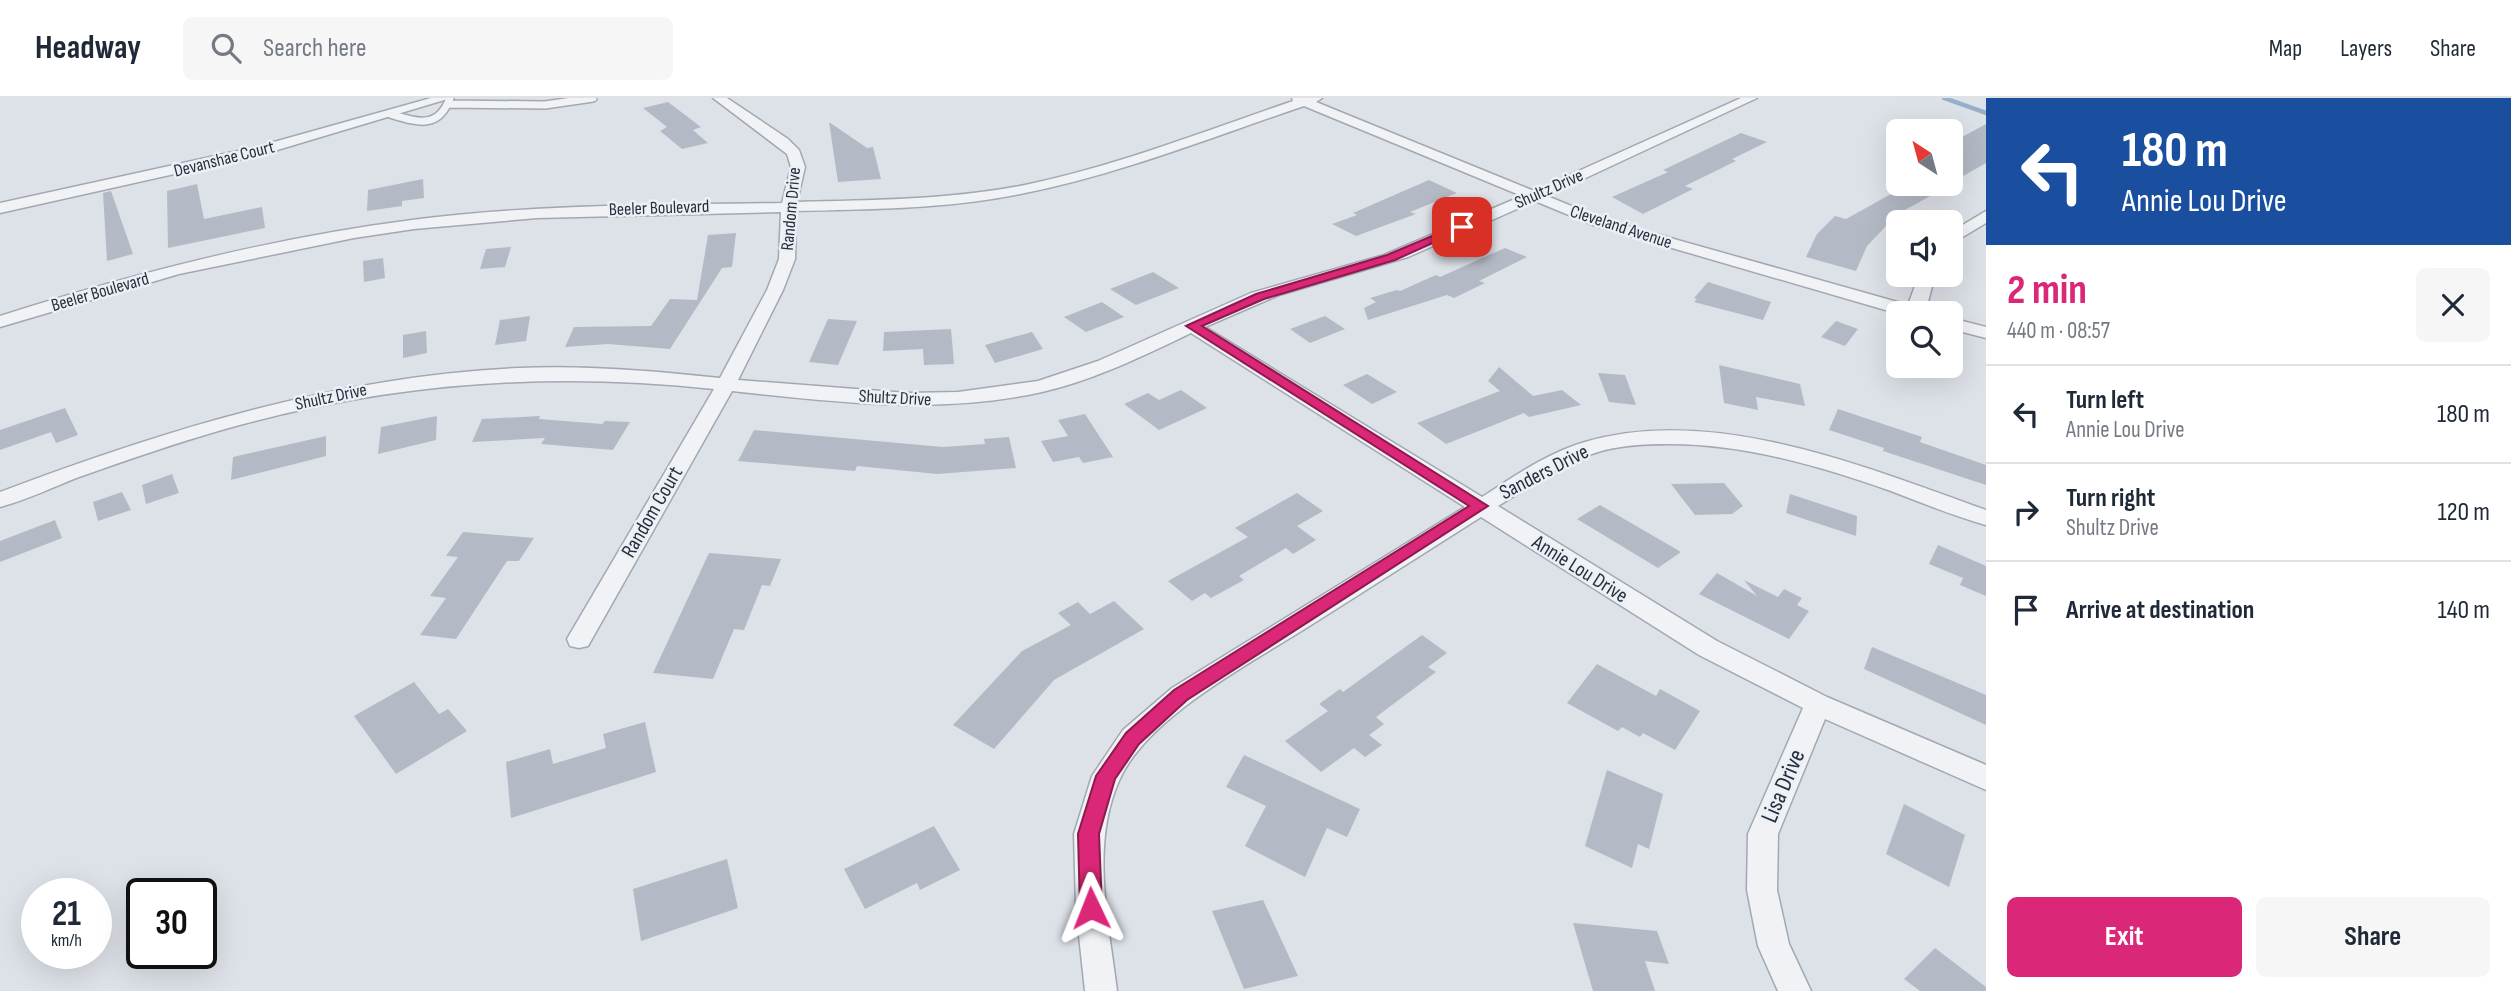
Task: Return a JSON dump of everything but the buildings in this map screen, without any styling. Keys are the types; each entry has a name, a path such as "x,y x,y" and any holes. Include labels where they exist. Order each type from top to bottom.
{"street":[{"name":"Random Drive","path":"719,98 783,142 794,153 798,167 789,205 787,259 775,290 725,386"},
{"name":"Shultz Drive","path":"0,500 185,434 281,408 396,384 493,374 599,374 920,401 1016,392 1067,378 1260,296 1391,258 1534,197 1751,98"},
{"name":"Beeler Boulevard","path":"0,322 174,271 312,240 388,228 472,218 621,209 981,196 1038,187 1094,172 1305,99"},
{"name":"Cleveland Avenue","path":"1305,99 1534,197 1635,233 1886,305"},
{"name":"Devanshae Court","path":"0,208 176,171 447,100"},
{"path":"1963,231 1986,216"},
{"name":"Annie Lou Drive","path":"1192,326 1651,615 1708,648 1818,704 1986,778"},
{"path":"1963,326 1986,333"},
{"name":"Random Court","path":"579,639 725,386"},
{"name":"Sanders Drive","path":"1101,991 1091,908 1088,834 1106,776 1133,738 1181,695 1548,465 1597,445 1655,437 1717,442 1785,452 1858,473 1986,518"},
{"name":"Lisa Drive","path":"1795,991 1774,946 1762,890 1763,834 1818,704"}],"lane":[{"path":"447,100 545,105 593,98"}],"waterway":[{"path":"1944,98 1986,113"}],"route":[{"path":"1091,908 1088,834 1106,776 1133,738 1181,695 1480,506 1192,326 1260,296 1391,258 1462,227"}]}
